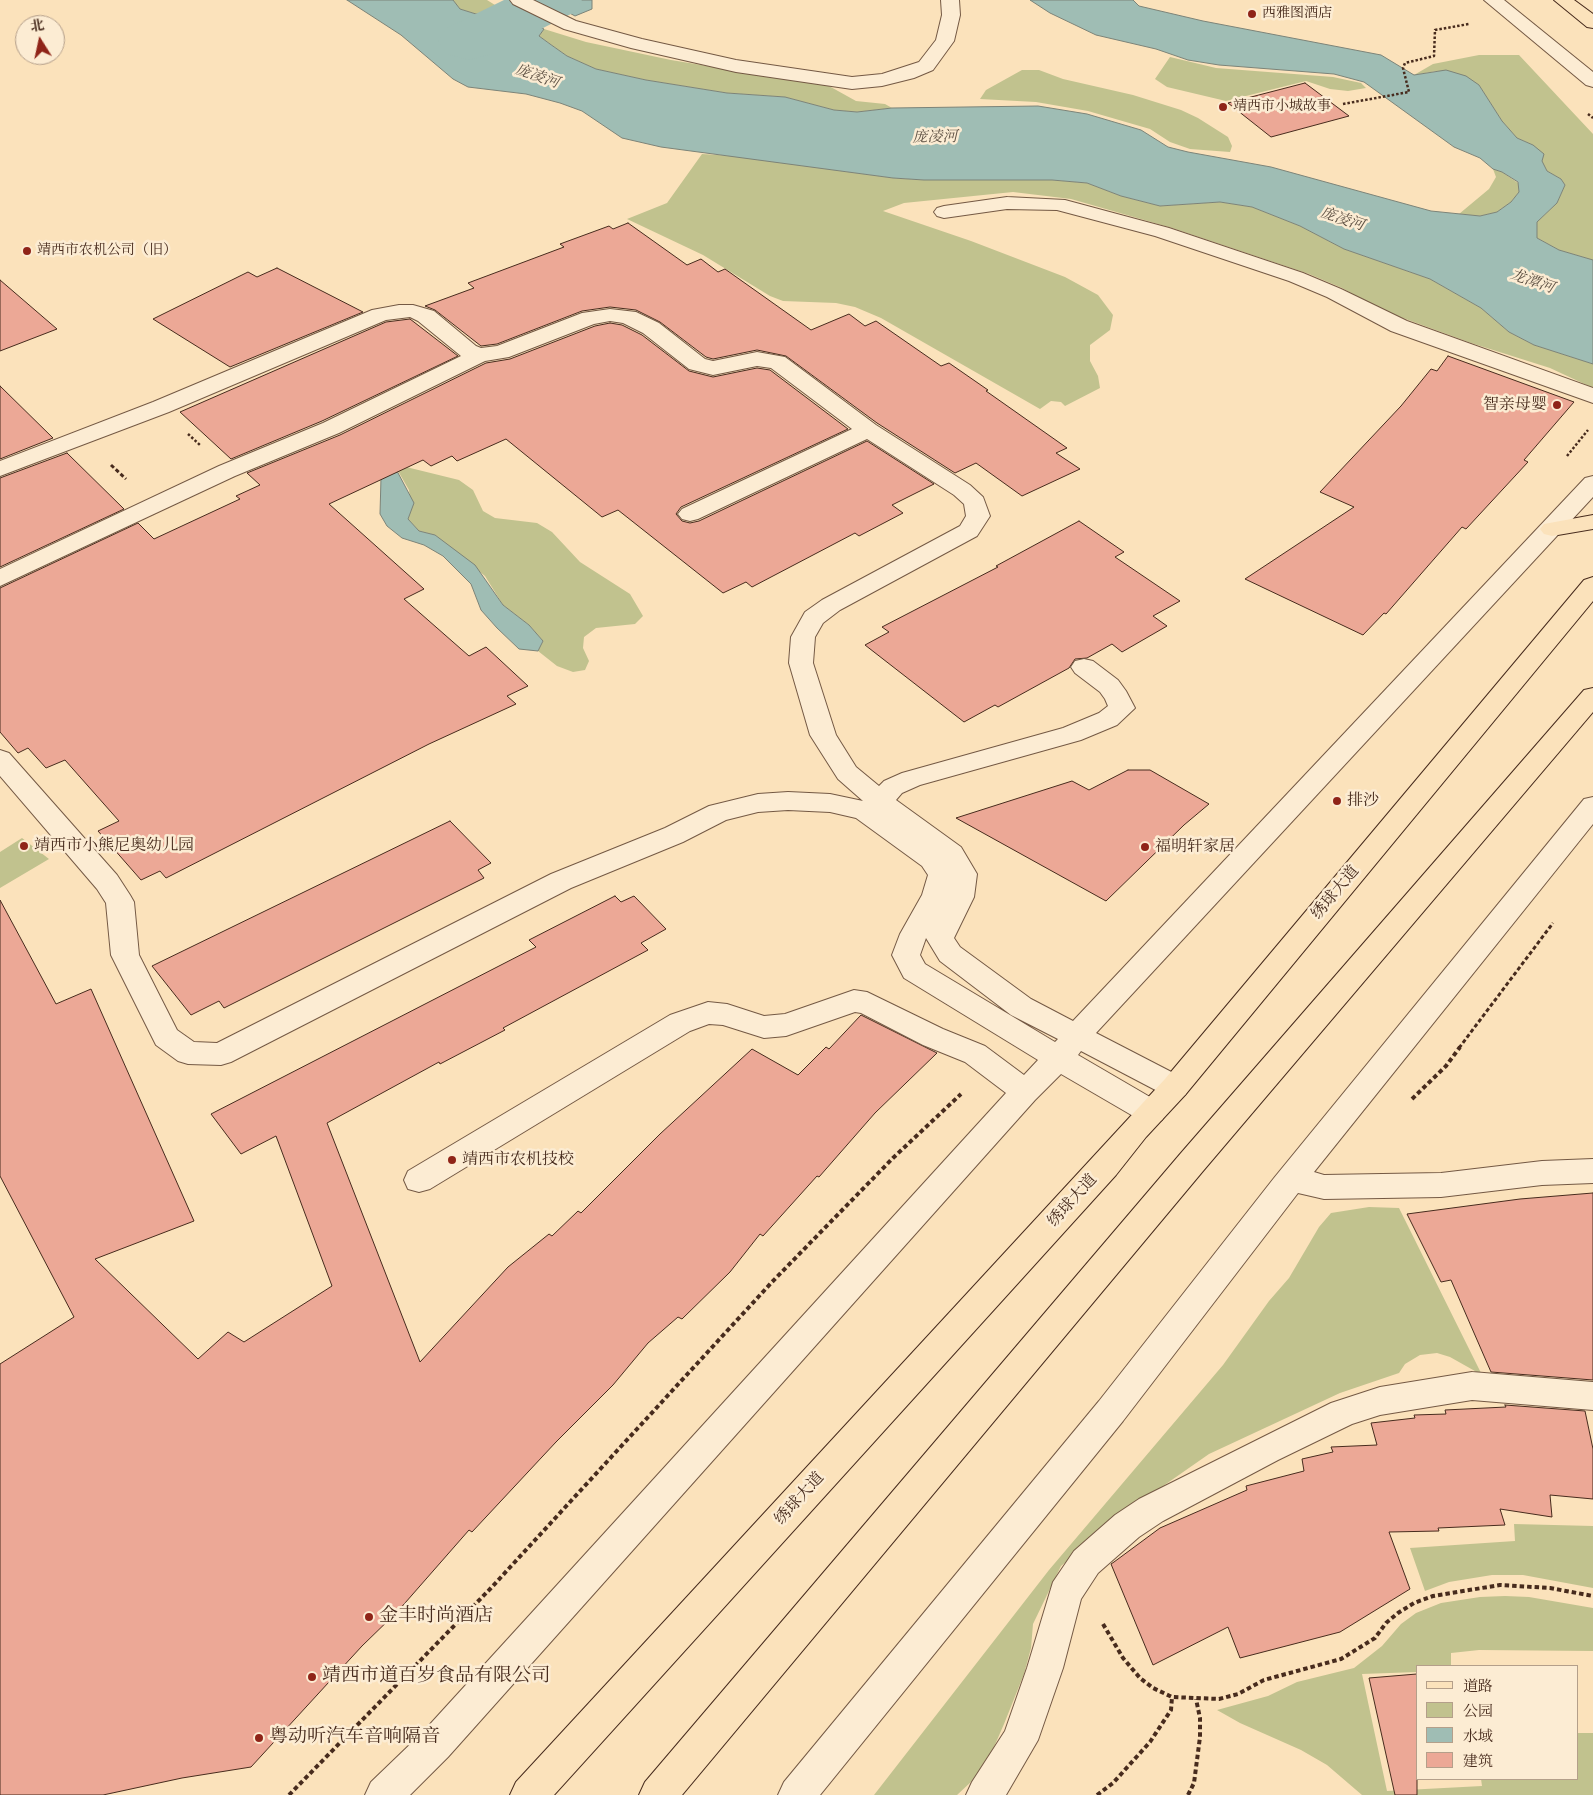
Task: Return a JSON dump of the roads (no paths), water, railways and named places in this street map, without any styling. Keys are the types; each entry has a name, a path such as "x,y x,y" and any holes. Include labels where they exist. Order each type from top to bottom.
{"main road":[{"path":"1563,0 1593,23"},
{"path":"1552,529 1593,522"},
{"name":"绣球大道","path":"529,1795 1099,1173 1175,1087 1593,585"},
{"path":"658,1795 1192,1162 1593,696"}],"street":[{"path":"519,0 570,25 703,60 818,80 852,83 882,80 907,74 926,66 946,41 951,15 950,0"},
{"path":"1493,0 1593,81"},
{"path":"944,212 1007,204 1058,204 1162,232 1296,277 1334,293 1399,326 1593,396"},
{"path":"0,469 161,407 380,315 399,310 413,311 426,316 468,351 480,355"},
{"path":"0,578 228,471 331,428 480,355 501,352 590,318 610,315 628,317 651,328 697,364 713,368 757,359 778,362 868,430 962,490 975,502 978,516 969,531 831,605 814,618 802,637 801,663 824,735 848,772 880,802 951,854 963,874 960,897 940,938 950,954 1021,1007 1151,1112"},
{"path":"690,514 868,430"},
{"path":"384,1795 435,1745 1025,1092 1593,483"},
{"path":"880,802 893,788 911,779 1072,734 1108,719 1122,708 1118,697 1084,666"},
{"path":"0,759 108,882 120,902 125,955 166,1037 188,1053 221,1054 561,881 674,835 718,814 758,803 830,803 864,811 932,859 942,874 936,895 914,934 906,955 914,971 998,1023 1068,1046 1175,1087"},
{"path":"797,1795 1111,1411 1292,1179 1593,806"},
{"path":"419,1180 680,1023 708,1013 727,1015 743,1022 764,1027 786,1025 854,1001 867,1003 933,1037 975,1054 1025,1092"},
{"path":"1292,1179 1324,1186 1441,1185 1522,1175 1593,1171"},
{"path":"985,1795 1020,1740 1045,1668 1065,1593 1086,1562 1127,1526 1151,1510 1266,1450 1343,1413 1380,1401 1472,1386 1593,1396"}],"water":[{"path":"347,0 453,0 460,9 476,14 490,14 503,10 544,29 539,36 567,56 596,69 646,80 727,93 785,97 834,110 857,112 892,108 1038,106 1087,114 1141,130 1168,147 1271,167 1431,211 1480,216 1497,212 1511,202 1519,192 1518,182 1493,169 1480,158 1454,147 1364,82 1334,74 1219,65 1188,60 1156,49 1096,35 1050,13 1030,0 1133,0 1139,6 1203,21 1381,55 1414,75 1446,70 1466,76 1479,85 1502,121 1517,138 1533,145 1544,154 1542,161 1547,171 1561,179 1565,185 1557,203 1537,222 1537,238 1559,250 1593,260 1593,364 1534,345 1509,332 1481,308 1430,279 1344,249 1300,226 1252,207 1220,202 1160,206 1121,196 1087,183 1052,180 924,180 893,178 661,147 622,138 582,111 560,103 526,94 468,87 453,79 401,35"},
{"path":"546,0 592,0 592,9 575,16"},
{"path":"397,471 414,503 408,519 419,531 435,535 475,565 503,605 529,625 543,641 538,651 519,649 497,628 481,610 471,584 443,556 424,545 402,538 387,526 380,514 381,478"}],"waterway":[{"path":"469,41 552,0"}],"place":[{"name":"西雅图酒店","path":"1252,14"},
{"name":"靖西市小城故事","path":"1223,107"},
{"name":"靖西市农机公司（旧）","path":"27,251"},
{"name":"智亲母婴","path":"1557,405"},
{"name":"排沙","path":"1337,801"},
{"name":"靖西市小熊尼奥幼儿园","path":"24,846"},
{"name":"福明轩家居","path":"1145,847"},
{"name":"靖西市农机技校","path":"452,1160"},
{"name":"金丰时尚酒店","path":"369,1617"},
{"name":"靖西市道百岁食品有限公司","path":"312,1677"},
{"name":"粤动听汽车音响隔音","path":"259,1738"}],"water label":[{"name":"庞凌河","path":"537,77"},
{"name":"庞凌河","path":"935,138"},
{"name":"庞凌河","path":"1342,220"},
{"name":"龙潭河","path":"1532,282"}]}
